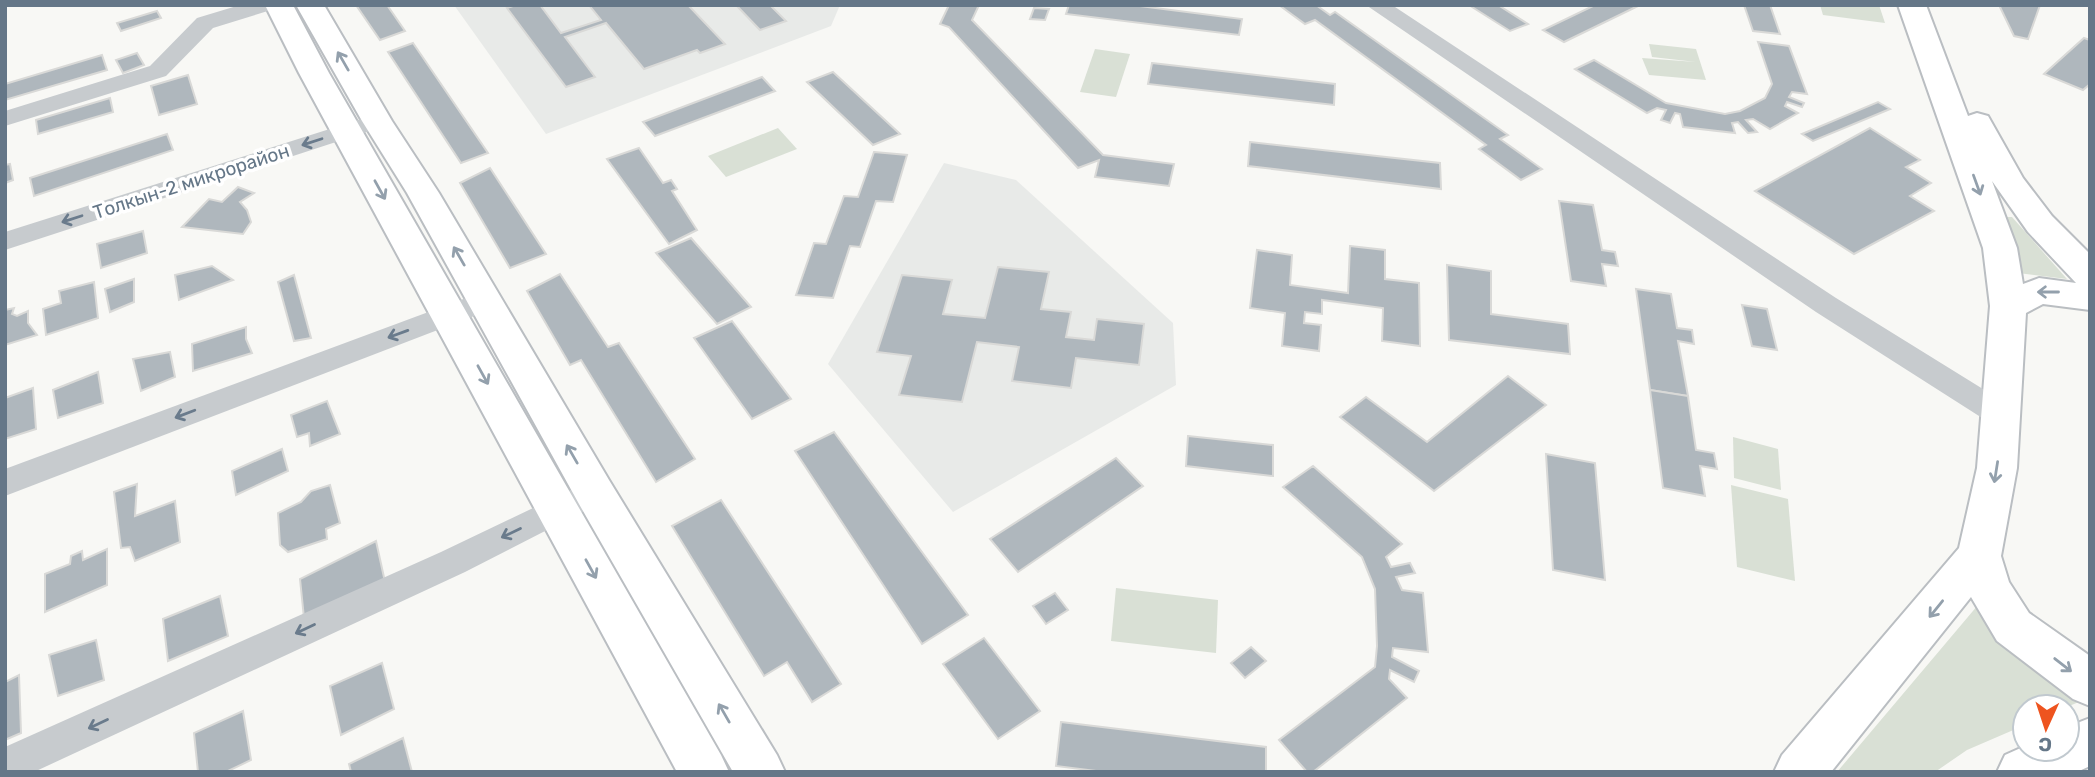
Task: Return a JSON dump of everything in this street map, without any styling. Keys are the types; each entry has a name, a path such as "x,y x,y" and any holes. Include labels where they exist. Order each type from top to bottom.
{"main road":[{"path":"279,5 362,125 423,193 467,308 576,501 760,772"},
{"path":"310,5 362,125"},
{"path":"1799,772 1979,556 1997,468 2008,306 2000,248 1912,5"},
{"path":"1931,5 1969,105 2001,171 2033,215 2090,275"},
{"path":"2008,306 2039,291 2090,296"},
{"path":"576,501 693,768"},
{"path":"1979,556 1990,590 2013,626 2090,684"},
{"path":"2022,772 2090,741"}],"street":[{"path":"5,119 158,71 205,23 224,11 263,5"},
{"path":"1377,5 1816,298 2001,415"},
{"name":"Толкын-2 микрорайон","path":"5,241 362,125"},
{"path":"5,483 467,308"},
{"path":"5,766 453,562 576,501"}],"shaded area":[{"path":"454,5 840,5 831,26 546,134"},
{"path":"1820,5 1879,5 1885,23 1823,15"},
{"path":"1649,44 1696,49 1706,80 1649,75 1642,58 1696,62 1652,57"},
{"path":"1095,49 1130,54 1116,97 1080,92"},
{"path":"778,128 797,149 726,177 708,156"},
{"path":"944,163 1016,180 1173,323 1176,385 953,512 828,364"},
{"path":"2006,217 2012,217 2067,279 2018,273"},
{"path":"1733,437 1778,449 1781,490 1734,478"},
{"path":"1731,485 1788,499 1795,581 1737,567"},
{"path":"1116,588 1218,600 1216,653 1111,641"},
{"path":"1978,605 2072,693 2011,693 2011,731 1967,750 1935,772 1837,772"}],"building":[{"path":"356,5 387,5 405,31 380,40"},
{"path":"516,5 540,5 561,33 601,20 589,5 688,5 725,44 700,53 697,50 644,69 606,23 565,37 595,77 566,87 507,8"},
{"path":"736,5 770,5 786,21 760,30"},
{"path":"949,5 979,5 972,20 1103,155 1174,164 1169,186 1095,177 1099,160 1078,168 949,27 940,24"},
{"path":"1069,5 1132,5 1242,19 1239,35 1066,14"},
{"path":"1279,5 1316,5 1330,15 1335,12 1508,135 1500,139 1542,169 1521,180 1479,149 1486,145 1315,20 1305,24"},
{"path":"1469,5 1498,5 1528,24 1510,31"},
{"path":"1595,5 1640,5 1564,42 1543,30"},
{"path":"1744,5 1770,5 1780,34 1753,31"},
{"path":"1999,5 2040,5 2028,39 2014,36"},
{"path":"1034,8 1049,9 1045,20 1030,19"},
{"path":"157,11 161,18 121,31 117,23"},
{"path":"2084,38 2090,40 2090,84 2083,90 2044,74"},
{"path":"1758,42 1789,46 1807,94 1792,92 1789,97 1804,103 1802,107 1787,102 1785,106 1798,113 1770,129 1753,119 1746,120 1757,132 1748,133 1738,122 1732,123 1735,133 1683,127 1680,114 1675,113 1670,123 1661,120 1666,110 1657,108 1647,113 1575,69 1594,60 1666,103 1725,114 1740,111 1765,98 1772,84"},
{"path":"413,43 488,153 461,163 388,52"},
{"path":"137,53 144,65 123,73 116,60"},
{"path":"102,55 107,70 5,100 5,84"},
{"path":"1152,63 1335,84 1334,105 1148,84"},
{"path":"833,72 900,134 873,145 807,82"},
{"path":"188,75 197,104 159,115 151,86"},
{"path":"762,77 775,91 655,136 643,122"},
{"path":"110,98 113,112 38,134 36,120"},
{"path":"1878,102 1890,109 1813,141 1802,134"},
{"path":"1870,128 1920,160 1906,167 1931,183 1910,196 1934,211 1854,254 1755,191"},
{"path":"167,134 173,150 34,196 30,178"},
{"path":"1250,142 1440,163 1441,189 1248,166"},
{"path":"639,148 663,183 671,180 677,189 672,191 697,230 669,244 607,159"},
{"path":"874,152 907,155 893,202 876,201 860,247 850,246 833,298 796,295 814,243 826,244 844,196 858,197"},
{"path":"10,164 13,180 5,183 5,165"},
{"path":"490,168 546,254 510,268 460,183"},
{"path":"238,187 254,193 240,202 247,210 251,222 243,234 182,227 209,199 222,202"},
{"path":"1559,201 1593,205 1602,250 1615,252 1618,266 1602,264 1606,286 1571,281"},
{"path":"143,231 147,253 101,268 97,244"},
{"path":"691,238 751,307 717,324 656,253"},
{"path":"1350,246 1385,250 1385,279 1419,283 1420,346 1382,341 1383,308 1322,300 1322,314 1305,312 1304,323 1321,325 1319,351 1282,346 1285,313 1250,308 1257,250 1292,255 1290,285 1348,293"},
{"path":"1447,265 1491,271 1491,314 1568,324 1570,354 1449,340"},
{"path":"212,266 233,280 179,300 175,275"},
{"path":"998,267 1049,272 1041,309 1071,312 1066,337 1094,340 1097,319 1144,324 1139,365 1076,358 1071,388 1012,381 1019,347 977,342 962,402 899,395 911,356 877,352 902,275 952,280 943,314 985,318"},
{"path":"560,274 608,347 619,343 695,459 656,482 581,360 570,365 527,291"},
{"path":"294,275 311,338 294,341 278,282"},
{"path":"134,279 134,302 110,312 105,289"},
{"path":"94,282 98,318 46,335 43,309 61,303 59,291"},
{"path":"1636,289 1671,294 1677,328 1692,330 1694,344 1678,341 1688,396 1650,390"},
{"path":"1742,305 1767,309 1777,350 1752,346"},
{"path":"14,308 12,314 17,316 28,311 28,323 37,335 5,345 5,310"},
{"path":"732,321 791,399 752,419 694,338"},
{"path":"246,327 246,339 252,353 193,371 192,344"},
{"path":"170,352 175,377 141,391 133,359"},
{"path":"98,372 103,403 58,418 53,390"},
{"path":"1508,376 1546,405 1434,491 1340,417 1366,397 1427,442"},
{"path":"33,388 36,429 5,439 5,398"},
{"path":"1650,390 1688,396 1696,450 1714,453 1717,469 1700,466 1705,496 1663,488"},
{"path":"327,401 340,434 310,446 309,433 297,437 291,415"},
{"path":"834,432 968,615 922,644 795,451"},
{"path":"1188,436 1273,445 1273,476 1186,466"},
{"path":"282,449 288,471 236,495 232,471"},
{"path":"1546,454 1595,463 1605,580 1553,570"},
{"path":"1116,458 1143,486 1018,572 990,539"},
{"path":"1313,466 1402,544 1386,557 1391,567 1410,563 1415,573 1396,577 1402,590 1423,593 1428,652 1393,648 1392,657 1419,671 1414,682 1390,670 1389,679 1407,698 1313,772 1307,772 1279,740 1375,667 1377,646 1375,589 1362,557 1283,487"},
{"path":"137,484 135,516 175,501 180,542 135,561 130,547 121,548 114,492"},
{"path":"330,485 340,523 326,529 327,539 288,552 280,545 278,513 301,502 311,491"},
{"path":"721,500 841,684 812,702 787,662 764,676 672,526"},
{"path":"376,541 385,582 304,618 300,579"},
{"path":"107,549 107,585 45,612 45,574 70,564 71,556 82,551 83,560"},
{"path":"1055,593 1068,610 1046,624 1033,606"},
{"path":"220,596 228,636 168,661 163,619"},
{"path":"984,638 1040,711 998,739 943,664"},
{"path":"96,640 104,680 58,696 49,655"},
{"path":"1251,647 1266,661 1245,678 1231,663"},
{"path":"382,663 394,709 341,735 330,686"},
{"path":"19,675 21,733 5,740 5,682"},
{"path":"243,711 251,760 226,772 198,772 194,733"},
{"path":"1061,722 1266,747 1266,772 1104,772 1056,766"},
{"path":"403,738 412,772 351,772 349,764"}]}
